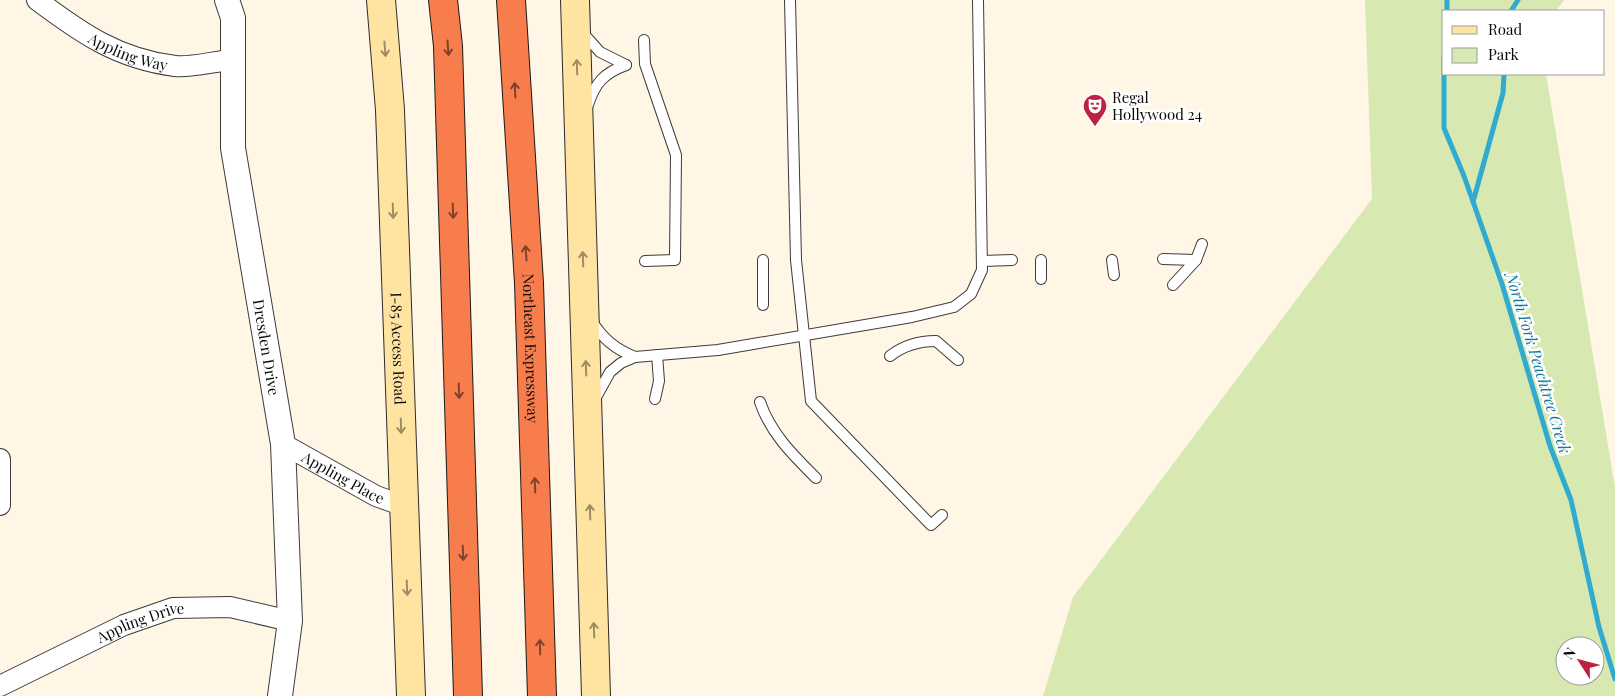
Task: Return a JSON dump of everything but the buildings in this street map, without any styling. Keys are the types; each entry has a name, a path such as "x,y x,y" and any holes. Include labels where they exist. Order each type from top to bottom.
{"highway":[{"path":"443,0 449,56 468,696"},
{"name":"Northeast Expressway","path":"511,0 529,283 542,696"}],"main road":[{"name":"I-85 Access Road","path":"381,0 390,110 411,696"},
{"path":"575,12 596,696"}],"street":[{"name":"Appling Way","path":"37,0 79,31 115,51 176,66 232,60"},
{"name":"Dresden Drive","path":"227,0 233,18 233,148 283,444 290,622 280,696"},
{"name":"Appling Place","path":"283,444 376,496 404,506"},
{"path":"0,459 0,505"},
{"name":"Appling Drive","path":"0,686 124,625 172,608 230,607 290,622"}],"lane":[{"path":"790,0 796,260 810,401 931,525 942,515"},
{"path":"587,417 610,372 621,363 635,357 718,350 912,317 954,308 971,294 982,270 978,0"},
{"path":"575,12 600,52 626,65 608,72 592,90 580,134"},
{"path":"644,40 645,64 676,155 675,260 645,261"},
{"path":"1173,285 1196,260 1202,244"},
{"path":"1163,259 1196,260"},
{"path":"763,260 763,305"},
{"path":"982,261 1012,260"},
{"path":"1041,260 1041,279"},
{"path":"1112,260 1114,275"},
{"path":"584,308 603,338 619,350 635,357"},
{"path":"890,356 901,347 920,341 936,341 958,360"},
{"path":"655,399 659,381 657,355"},
{"path":"760,402 767,420 783,444 816,478"}],"green space":[{"path":"1365,0 1564,0 1557,10 1442,10 1442,75 1546,75 1615,487 1615,696 1043,696 1073,597 1372,199"}],"waterway":[{"name":"North Fork Peachtree Creek","path":"1447,0 1447,10"},
{"path":"1512,10 1518,0"},
{"name":"North Fork Peachtree Creek","path":"1444,75 1444,128 1464,176 1502,284 1550,446 1571,500 1599,627 1615,679"},
{"path":"1473,202 1503,93 1504,75"}],"place":[{"name":"Regal Hollywood 24","path":"1095,127"}]}
